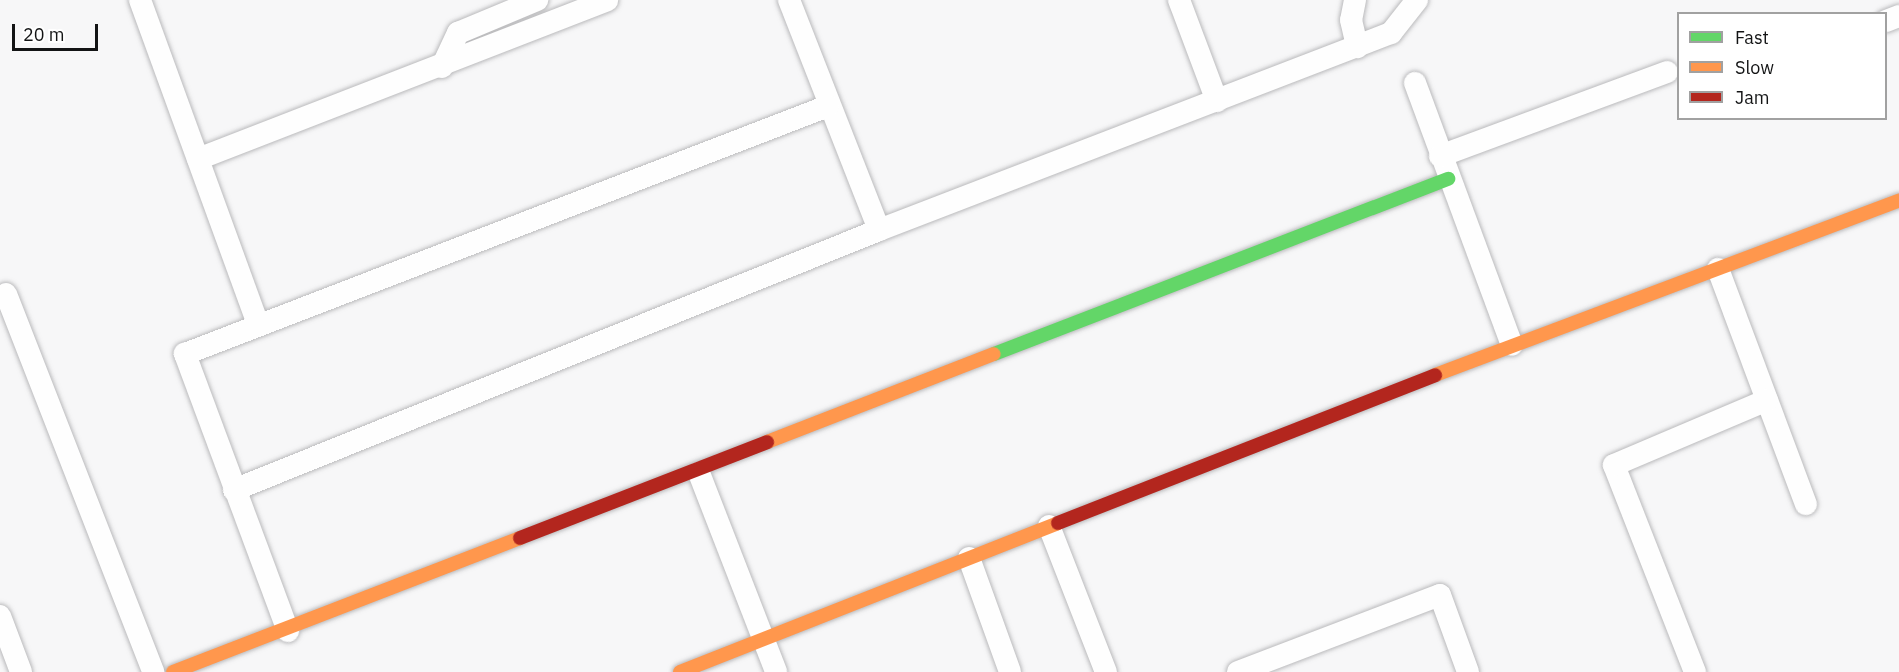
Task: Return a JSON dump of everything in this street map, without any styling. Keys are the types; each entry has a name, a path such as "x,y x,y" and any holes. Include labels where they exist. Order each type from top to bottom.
{"street":[{"path":"140,0 258,324"},
{"path":"442,67 458,33 537,0"},
{"path":"198,159 442,67 607,0"},
{"path":"789,0 828,106 879,230"},
{"path":"1179,0 1217,101"},
{"path":"1355,0 1351,20 1358,47"},
{"path":"234,490 879,230 1358,47 1391,33 1417,0"},
{"path":"1440,156 1667,72"},
{"path":"1415,83 1448,179 1512,345"},
{"path":"288,631 185,354 828,106"},
{"path":"173,672 288,631 699,473 1448,179"},
{"path":"680,672 1512,345 1899,201"},
{"path":"1718,269 1806,504"},
{"path":"6,294 153,672"},
{"path":"1695,672 1614,465 1767,400"},
{"path":"699,473 776,672"},
{"path":"1049,526 1106,672"},
{"path":"969,558 1010,672"},
{"path":"1238,672 1287,663 1440,594 1468,672"},
{"path":"1,620 21,672"}],"traffic: fast":[{"path":"994,354 1448,179"}],"traffic: slow":[{"path":"1435,375 1899,201"},
{"path":"767,442 994,354"},
{"path":"680,672 1058,523"},
{"path":"173,672 520,538"}],"traffic: jam":[{"path":"1058,523 1435,375"},
{"path":"520,538 767,442"}]}
